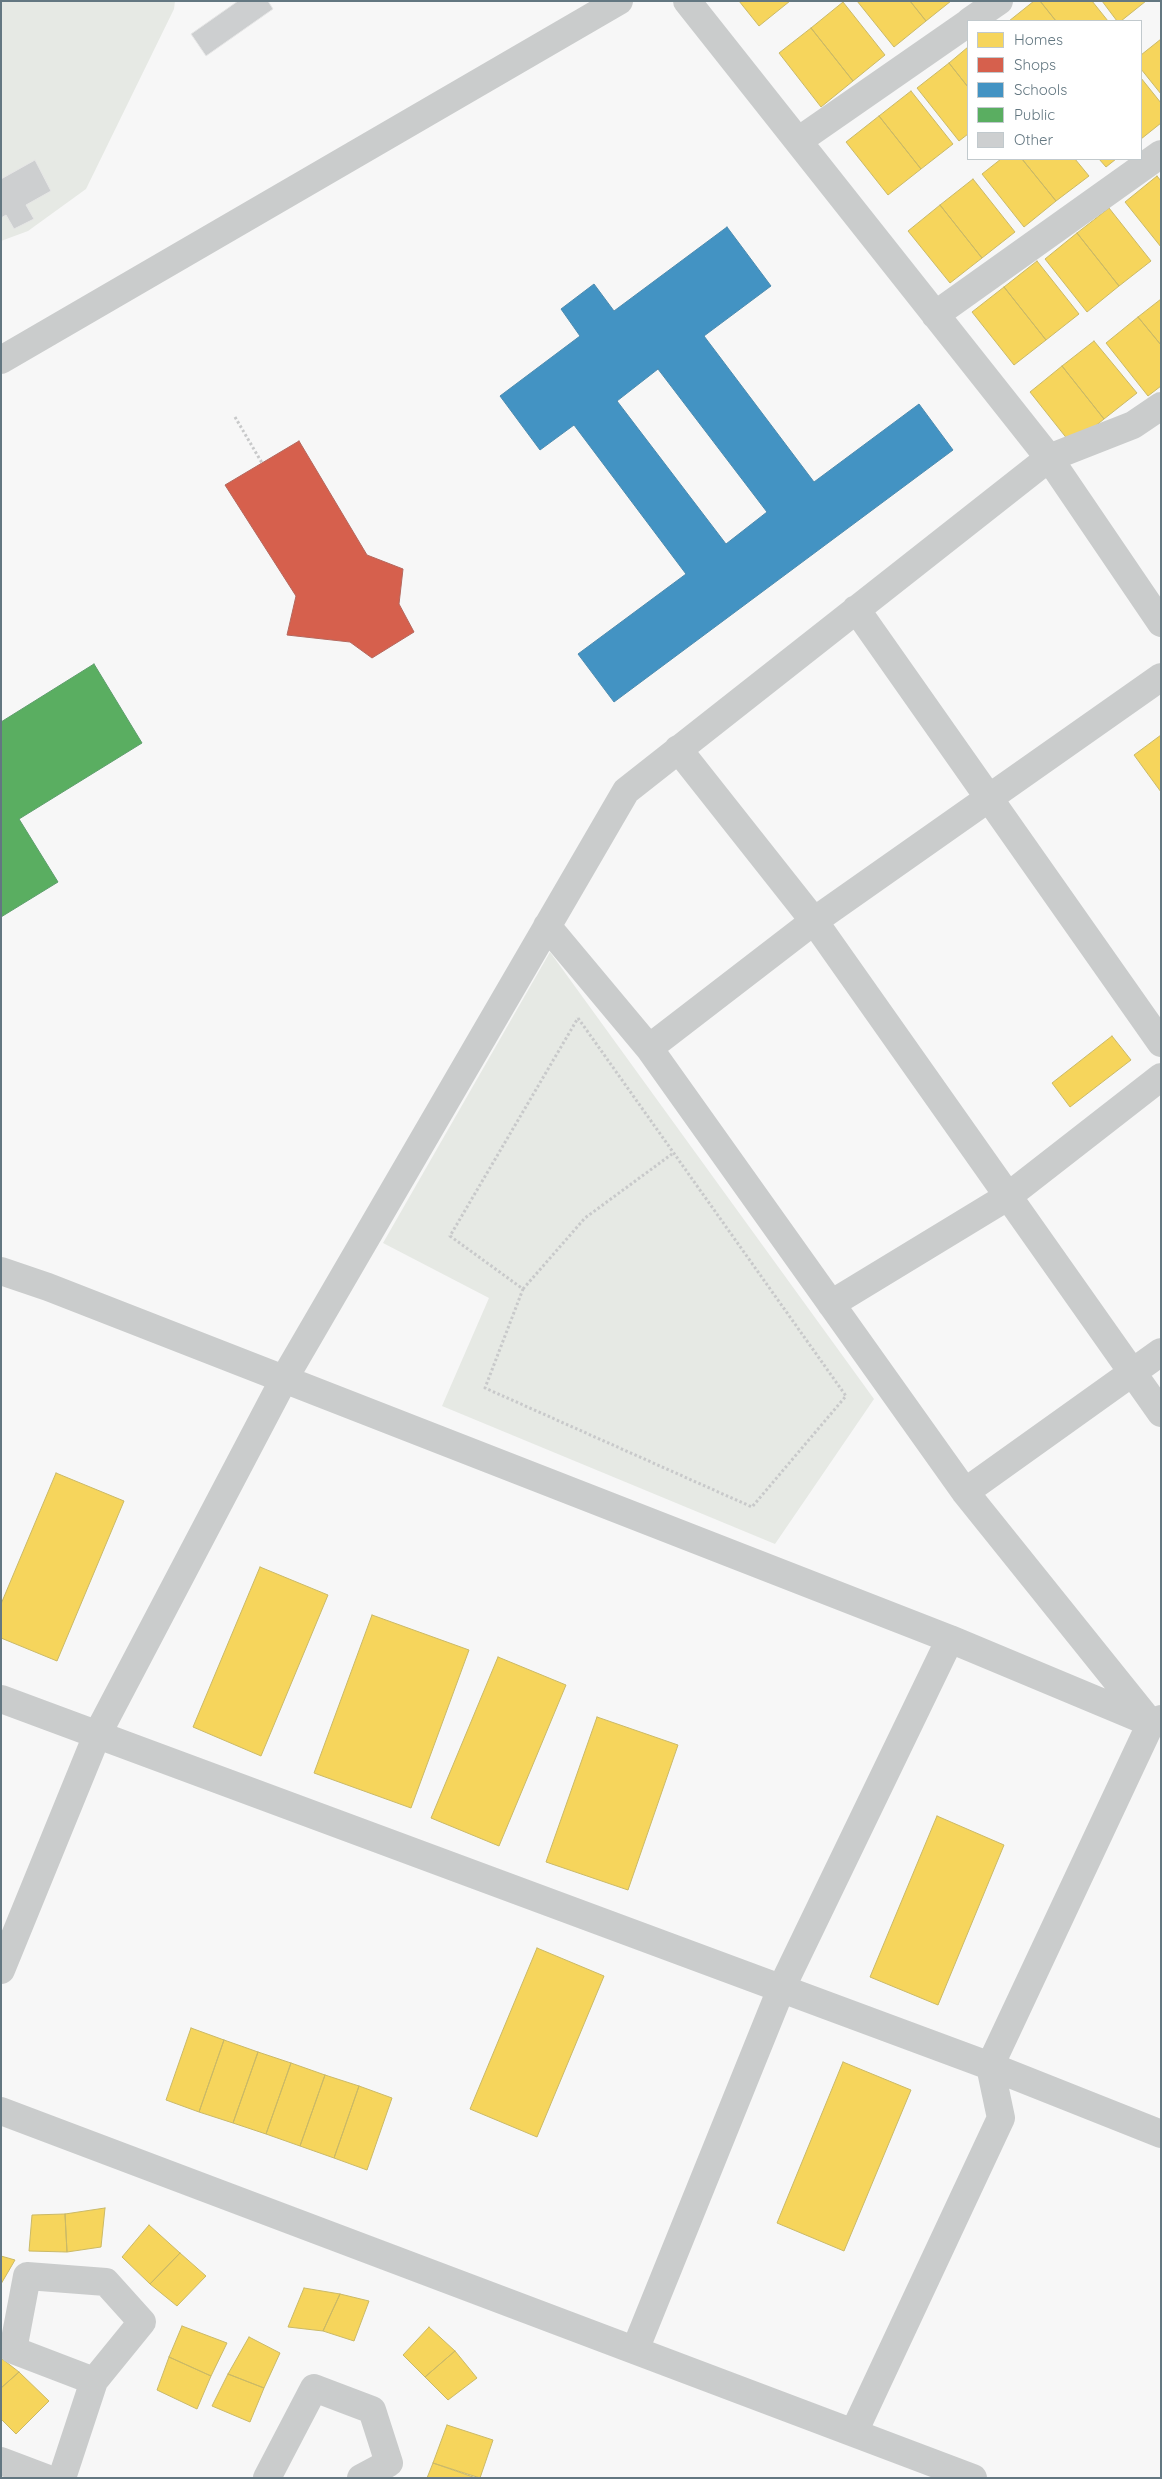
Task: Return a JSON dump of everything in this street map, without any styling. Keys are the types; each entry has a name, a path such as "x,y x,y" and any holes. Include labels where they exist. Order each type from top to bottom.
{"street":[{"path":"1,360 619,1"},
{"path":"687,1 1049,458 1161,623"},
{"path":"972,20 999,1"},
{"path":"798,141 967,23"},
{"path":"935,315 1161,154"},
{"path":"1,1970 97,1736 284,1379 626,791 1049,458 1134,425 1161,406"},
{"path":"856,609 989,796 1072,919 1161,1043"},
{"path":"649,1048 814,921 989,796 1161,677"},
{"path":"678,749 814,921 1161,1413"},
{"path":"547,926 649,1048 965,1492 1156,1721"},
{"path":"831,1304 1007,1196 1161,1077"},
{"path":"1,1271 284,1379 1156,1721"},
{"path":"965,1492 1161,1352"},
{"path":"635,2350 781,1989 950,1639"},
{"path":"1,1698 97,1736 990,2066 1161,2134"},
{"path":"854,2432 1001,2118 990,2066 1156,1721"},
{"path":"1,2111 973,2478"},
{"path":"62,2478 94,2381 142,2322 106,2282 27,2276 14,2350 94,2381"},
{"path":"267,2478 314,2388 372,2410 389,2463 362,2478"},
{"path":"1,2461 46,2478"}],"path":[{"path":"235,416 262,463"},
{"path":"524,1289 450,1236 578,1018 672,1154 846,1396 752,1508 485,1388 524,1289 585,1218 672,1154"}],"shaded area":[{"path":"1,1 175,1 174,9 86,189 28,231 1,241"},
{"path":"550,952 874,1399 775,1544 442,1406 489,1298 383,1243"}],"building: Homes":[{"path":"739,1 790,1 759,26"},
{"path":"857,1 910,1 926,21 894,47"},
{"path":"910,1 951,1 926,21"},
{"path":"1034,1 1040,1 1055,20 1010,20"},
{"path":"1040,1 1092,1 1107,20 1055,20"},
{"path":"1102,1 1146,1 1122,20 1116,20"},
{"path":"843,2 885,55 853,81 811,28"},
{"path":"811,28 853,81 821,107 779,53"},
{"path":"1161,39 1161,94 1142,70 1142,54"},
{"path":"967,48 967,86 949,63"},
{"path":"949,63 967,86 967,135 959,141 917,88"},
{"path":"1142,79 1161,103 1161,123 1142,138"},
{"path":"911,91 953,144 921,169 879,116"},
{"path":"879,116 921,169 888,195 846,142"},
{"path":"1000,160 1023,160 1056,201 1024,227 982,174"},
{"path":"1023,160 1076,160 1089,176 1056,201"},
{"path":"1100,160 1115,160 1106,167"},
{"path":"1157,176 1161,181 1161,247 1125,202"},
{"path":"973,179 1015,232 982,258 940,205"},
{"path":"940,205 982,258 950,283 908,231"},
{"path":"1109,208 1151,261 1119,286 1077,233"},
{"path":"1077,233 1119,286 1087,312 1045,259"},
{"path":"1037,261 1079,314 1046,340 1004,287"},
{"path":"1004,287 1046,340 1014,365 972,312"},
{"path":"1161,299 1161,345 1138,317"},
{"path":"1138,317 1161,345 1161,386 1148,396 1106,343"},
{"path":"1094,341 1137,393 1104,419 1062,366"},
{"path":"1062,366 1104,419 1072,445 1030,392"},
{"path":"1161,735 1161,792 1134,755"},
{"path":"1112,1036 1131,1060 1070,1107 1052,1083"},
{"path":"56,1473 124,1501 57,1661 1,1638 1,1604"},
{"path":"260,1567 328,1595 261,1756 193,1727"},
{"path":"372,1615 469,1650 411,1808 314,1773"},
{"path":"498,1657 566,1685 499,1846 431,1818"},
{"path":"597,1717 678,1745 628,1890 546,1862"},
{"path":"937,1816 1004,1845 938,2005 870,1977"},
{"path":"537,1948 604,1976 537,2137 470,2109"},
{"path":"191,2028 224,2040 199,2112 166,2100"},
{"path":"224,2040 258,2052 233,2123 199,2112"},
{"path":"258,2052 291,2063 266,2134 233,2123"},
{"path":"843,2062 911,2090 844,2251 777,2223"},
{"path":"291,2063 325,2075 300,2146 266,2134"},
{"path":"325,2075 359,2086 334,2158 300,2146"},
{"path":"359,2086 392,2098 367,2170 334,2158"},
{"path":"105,2208 101,2247 67,2252 65,2214"},
{"path":"65,2214 67,2252 29,2251 32,2215"},
{"path":"149,2225 180,2253 150,2284 122,2257"},
{"path":"180,2253 206,2276 177,2306 150,2284"},
{"path":"1,2256 15,2260 1,2284"},
{"path":"304,2288 340,2294 323,2331 288,2327"},
{"path":"340,2294 369,2301 354,2341 323,2331"},
{"path":"182,2326 227,2343 211,2376 169,2357"},
{"path":"429,2327 455,2351 425,2377 403,2355"},
{"path":"249,2337 280,2353 264,2388 228,2374"},
{"path":"455,2351 477,2378 448,2400 425,2377"},
{"path":"169,2357 211,2376 197,2409 157,2390"},
{"path":"1,2358 19,2372 1,2388"},
{"path":"19,2372 49,2401 16,2434 1,2419 1,2388"},
{"path":"228,2374 264,2388 250,2422 212,2406"},
{"path":"447,2425 493,2440 480,2478 433,2463"},
{"path":"433,2463 476,2478 427,2478"}],"building: Shops":[{"path":"299,441 367,555 403,569 399,604 414,632 372,658 350,642 287,635 296,596 225,485"}],"building: Schools":[{"path":"727,227 771,286 704,336 814,482 919,404 953,450 614,702 578,654 686,574 574,425 540,450 500,396 580,336 561,309 594,284 614,311","holes":["658,369 767,512 726,544 617,401"]}],"building: Public":[{"path":"94,664 142,743 19,819 58,882 1,917 1,722"}],"building: Other":[{"path":"238,1 268,1 273,9 206,56 191,34"},
{"path":"35,160 51,191 26,205 34,219 14,229 6,215 1,218 1,179"}]}
